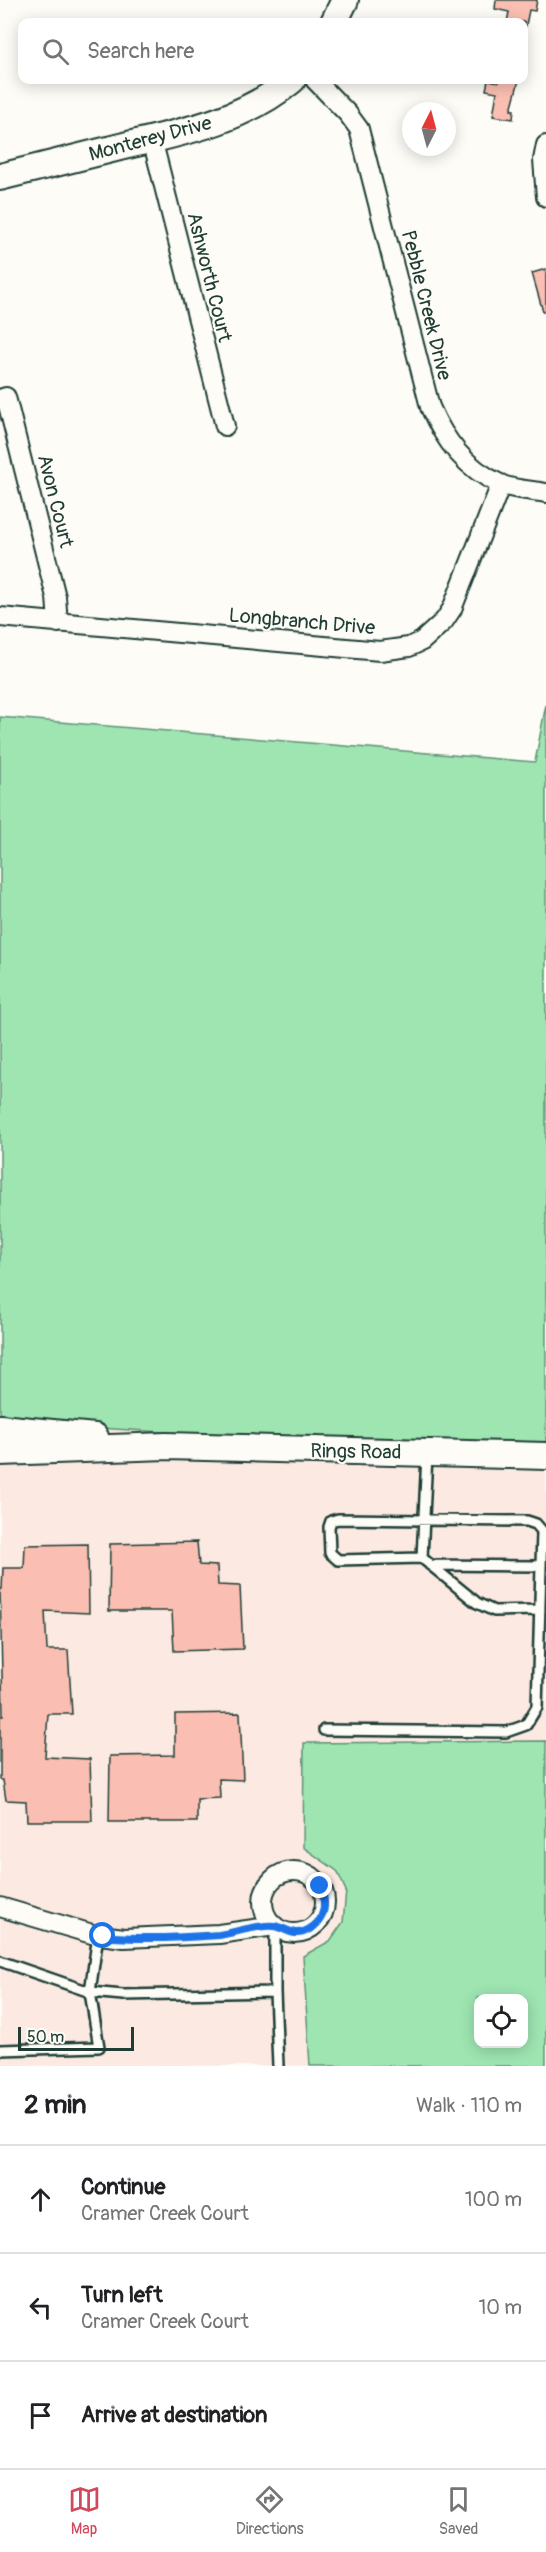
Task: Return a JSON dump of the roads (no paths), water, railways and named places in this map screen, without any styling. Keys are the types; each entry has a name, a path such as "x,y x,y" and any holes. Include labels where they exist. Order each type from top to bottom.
{"main road":[{"path":"336,18 345,0"},
{"name":"Monterey Drive","path":"0,177 205,126 241,112 286,84"},
{"name":"Rings Road","path":"0,1428 40,1430 166,1446"},
{"name":"Rings Road","path":"0,1452 166,1446 546,1456"}],"street":[{"name":"Pebble Creek Drive","path":"319,84 359,129 430,407 442,435 465,461 501,484 546,493"},
{"name":"Ashworth Court","path":"152,140 225,426"},
{"path":"546,145 543,159 546,196"},
{"name":"Avon Court","path":"0,399 6,397 54,587 58,623"},
{"name":"Longbranch Drive","path":"0,617 380,651 409,647 434,632 452,609 501,484"},
{"path":"0,1906 98,1935 124,1938 219,1935 275,1926"}],"lane":[{"path":"422,1558 427,1452"},
{"path":"324,1730 506,1732 526,1725 537,1707 540,1610 542,1531 536,1524 527,1521 338,1519 331,1521 329,1527 330,1554 338,1560 422,1558 477,1603 494,1611 540,1610"},
{"path":"430,1565 541,1566"},
{"path":"275,1926 278,2066"},
{"path":"0,2050 99,2047 90,1992 98,1935"},
{"path":"0,1961 90,1992 123,1995 275,1992"}]}
